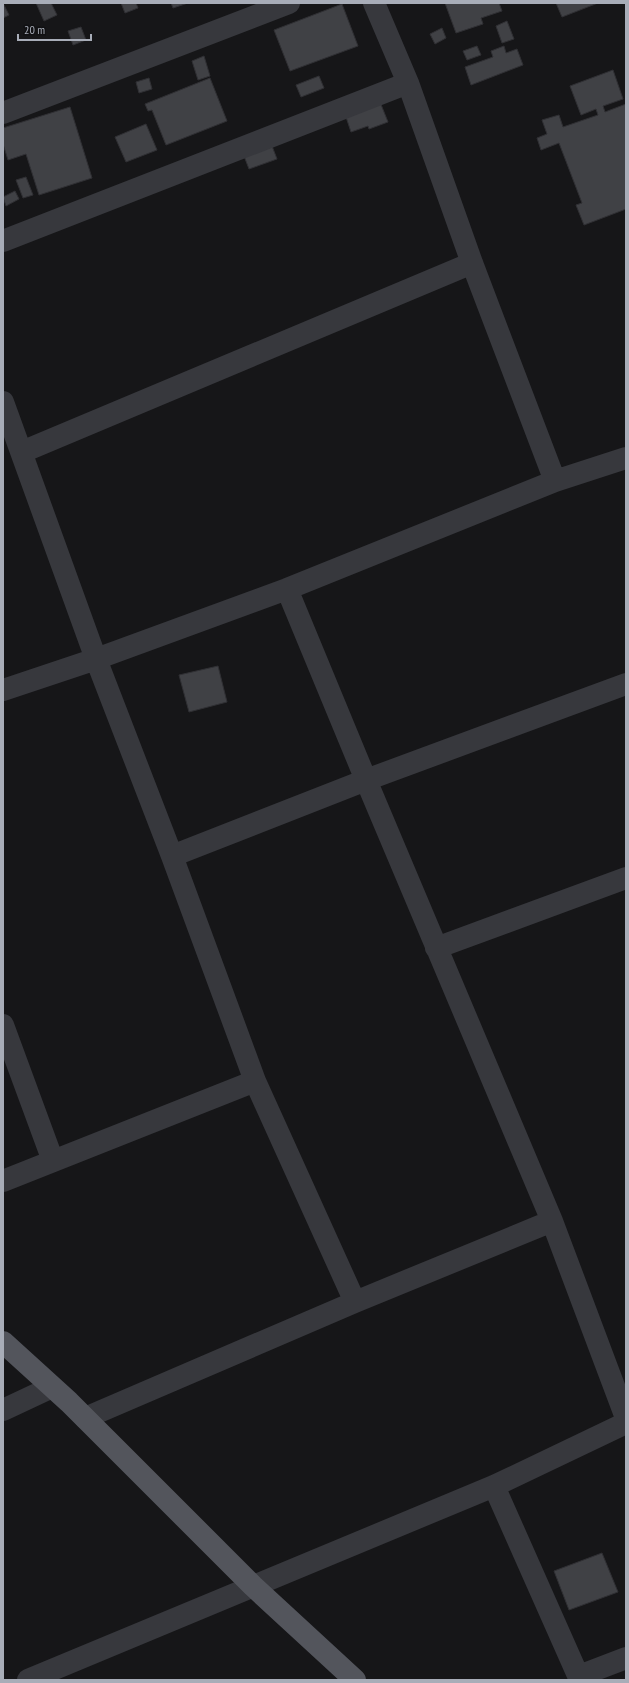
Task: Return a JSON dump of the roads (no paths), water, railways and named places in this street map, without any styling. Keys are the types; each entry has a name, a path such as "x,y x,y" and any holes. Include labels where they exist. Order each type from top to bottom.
{"main road":[{"path":"3,1342 85,1418 253,1586 355,1680"}],"street":[{"path":"3,113 289,3"},
{"path":"374,3 408,83 472,263 555,481"},
{"path":"3,241 408,83"},
{"path":"22,452 472,263"},
{"path":"3,402 96,659 172,856 254,1081 355,1302"},
{"path":"3,690 96,659 287,589 555,481 626,458"},
{"path":"287,589 436,948 552,1221 626,1418"},
{"path":"172,856 366,780 626,684"},
{"path":"436,948 626,878"},
{"path":"3,1025 53,1161"},
{"path":"3,1181 254,1081"},
{"path":"85,1418 355,1302 552,1221"},
{"path":"3,1410 52,1387"},
{"path":"37,1678 494,1486 626,1423"},
{"path":"494,1486 579,1678 626,1658"}]}
